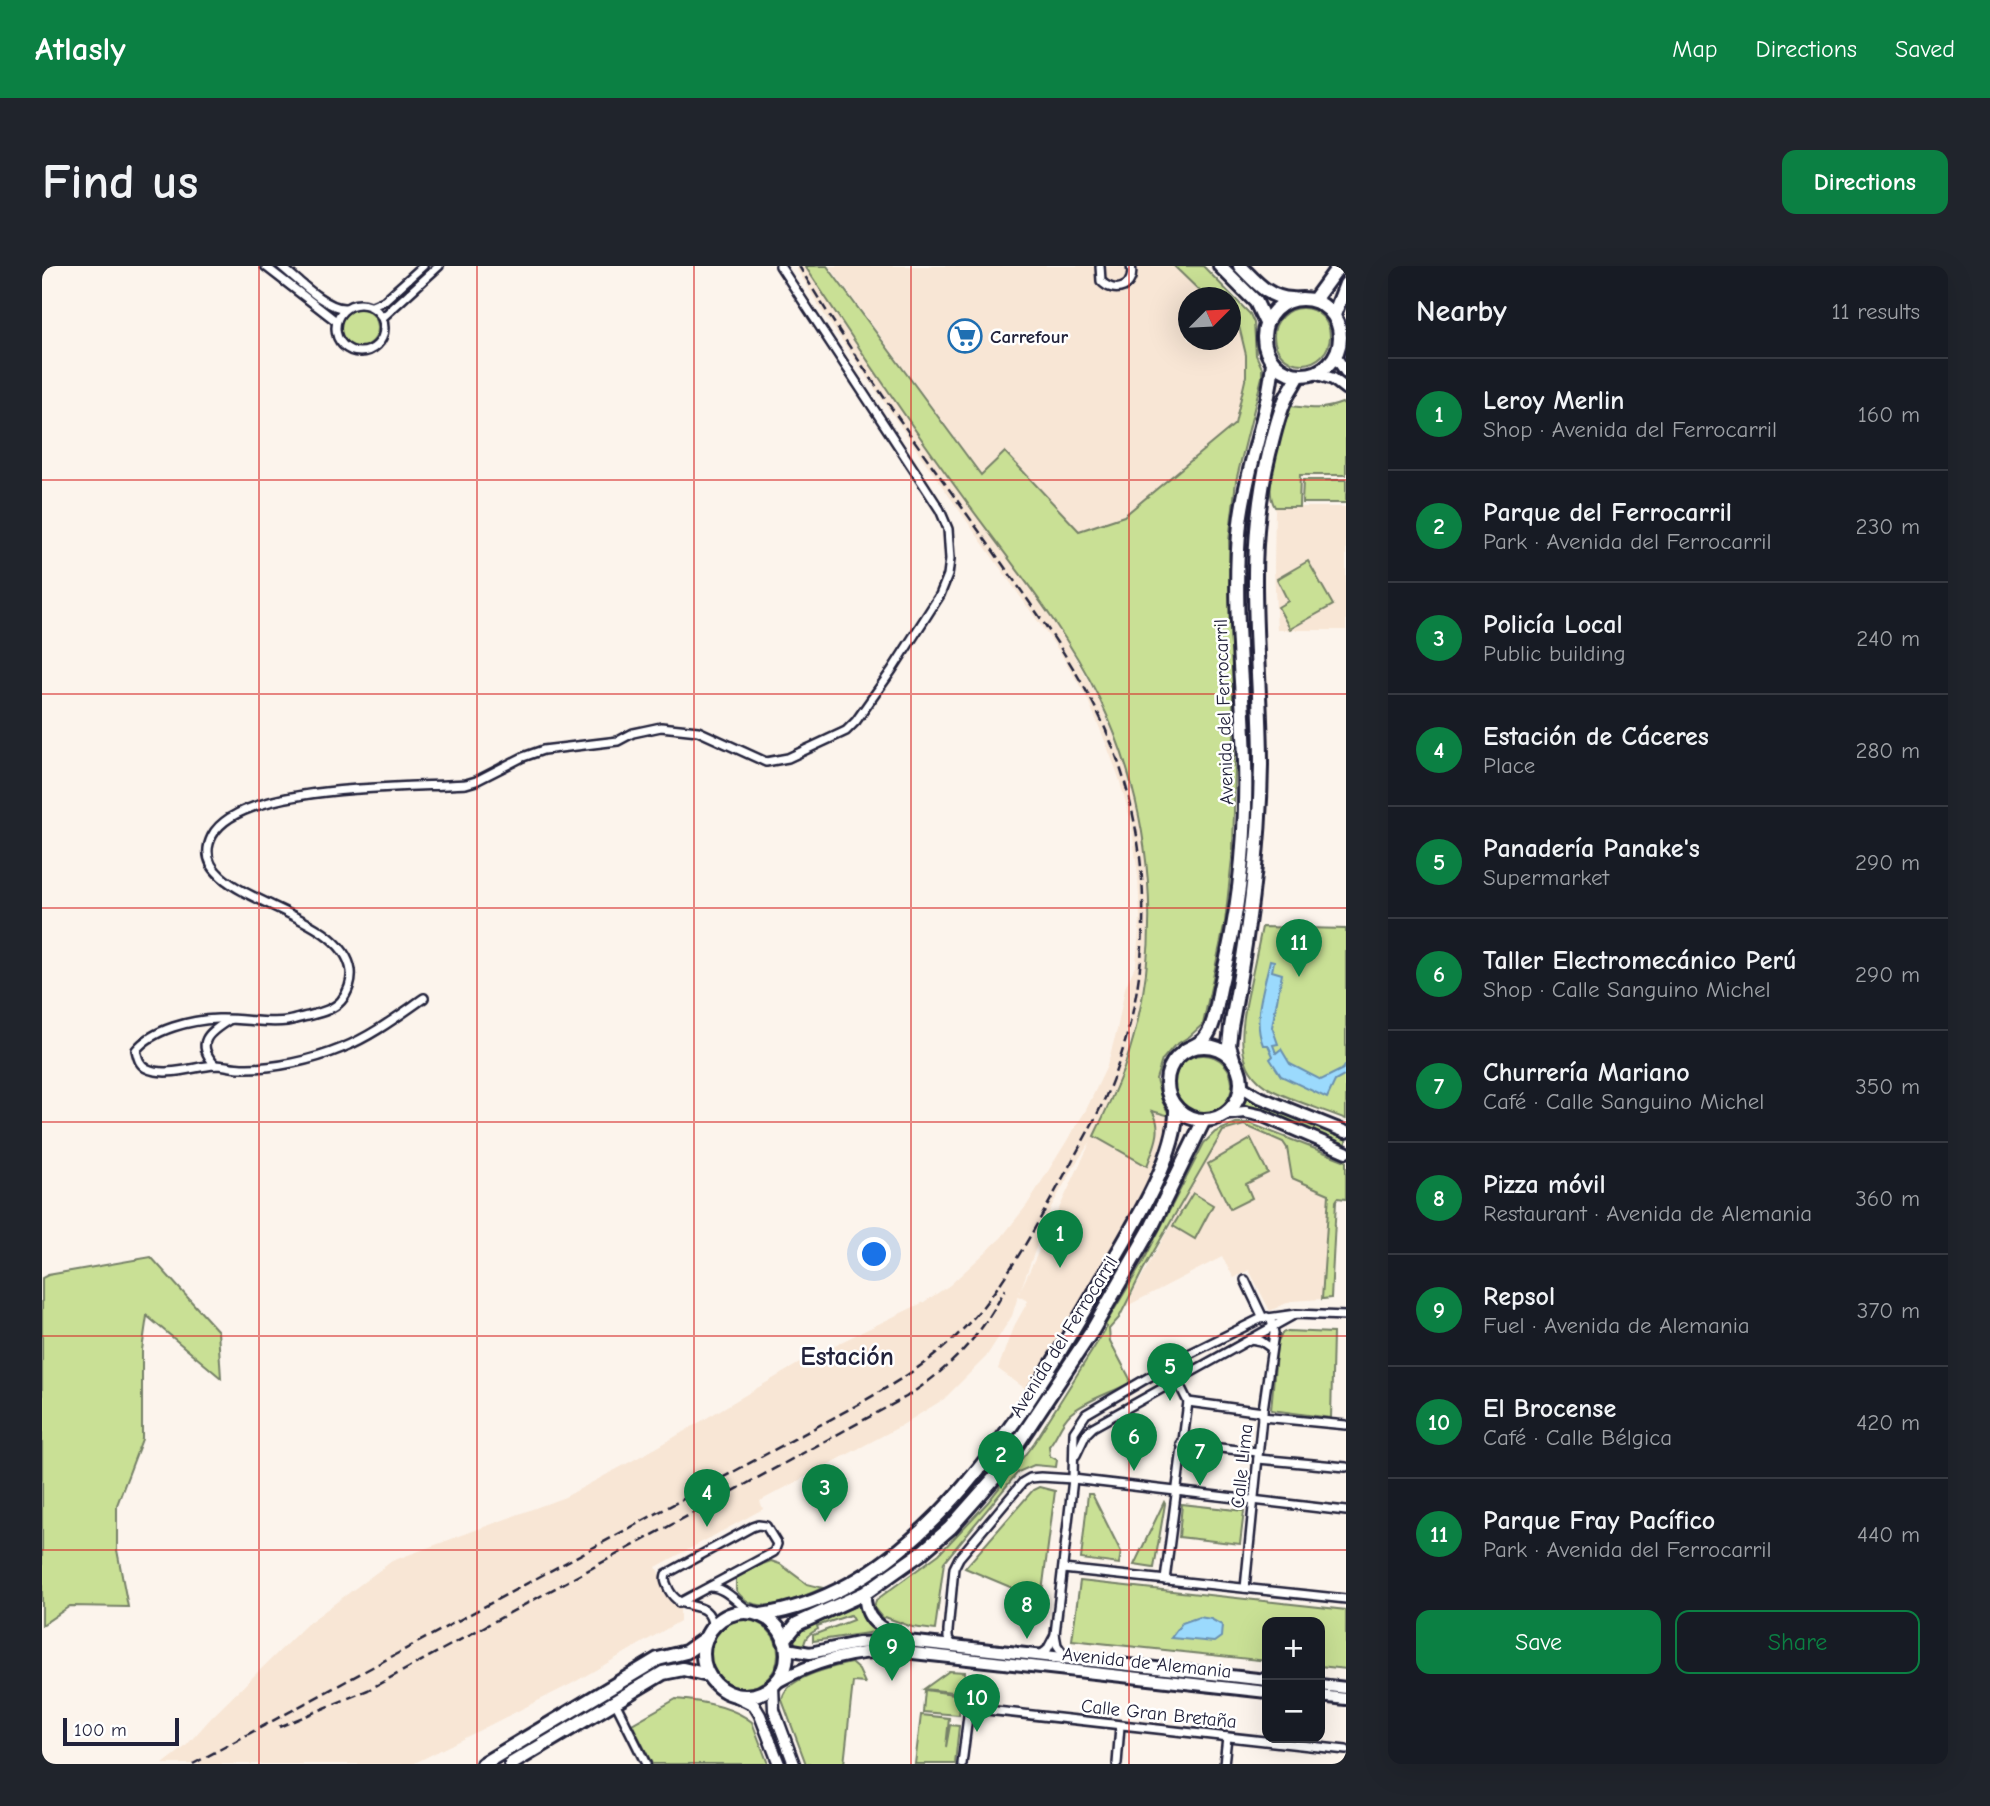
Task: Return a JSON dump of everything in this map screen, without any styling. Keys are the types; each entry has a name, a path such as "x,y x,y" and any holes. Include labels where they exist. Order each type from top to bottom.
{"highway":[{"path":"1220,266 1256,302 1266,323"},
{"path":"1240,266 1268,293 1278,298 1314,300 1334,315 1340,335 1335,356 1315,373 1299,375 1281,369 1273,362 1264,345 1266,323 1272,312 1292,299"},
{"path":"1314,300 1339,266"},
{"path":"1334,315 1346,284"},
{"name":"Avenida del Ferrocarril","path":"1186,1050 1204,1040 1211,1026 1229,953 1241,869 1245,764 1238,575 1240,524 1248,473 1271,390 1273,362"},
{"name":"Avenida del Ferrocarril","path":"1234,1062 1229,1045 1256,870 1260,817 1261,762 1254,574 1256,525 1276,425 1286,397 1299,375"},
{"path":"1197,1046 1215,1047 1234,1062 1241,1086 1237,1101 1225,1114 1204,1121 1190,1118 1176,1108 1167,1090 1168,1073 1176,1057 1197,1046"},
{"name":"Avenida del Ferrocarril","path":"757,1614 812,1602 857,1579 910,1541 966,1486 1024,1405 1078,1321 1130,1231 1166,1158 1174,1136 1176,1108"},
{"name":"Avenida del Ferrocarril","path":"786,1644 797,1624 865,1593 895,1573 950,1528 977,1499 1011,1455 1092,1331 1152,1226 1204,1121"},
{"path":"484,1764 658,1659 686,1652 710,1632 734,1613 757,1614 777,1627 786,1644 785,1668 775,1684 760,1694 736,1696 717,1686 708,1675 703,1660 703,1650 710,1632"},
{"path":"511,1764 663,1673 683,1669 708,1675"}],"main road":[{"path":"1335,356 1346,372"},
{"path":"1315,373 1333,379 1346,389"},
{"path":"1241,1086 1257,1096 1346,1132"},
{"path":"1225,1114 1245,1112 1263,1116 1346,1152"},
{"path":"865,1593 865,1606 870,1618 880,1627 907,1641"},
{"name":"Avenida de Alemania","path":"786,1644 810,1653 858,1643 907,1641 1262,1679"},
{"name":"Avenida de Alemania","path":"775,1684 825,1660 853,1653 895,1651 1262,1691"},
{"path":"775,1684 774,1710 794,1764"},
{"path":"1325,1686 1346,1688"},
{"path":"736,1696 754,1705 779,1764"},
{"path":"1325,1696 1346,1698"}],"street":[{"path":"265,266 337,321"},
{"path":"281,266 340,309 362,303 372,306 382,318 383,335 379,343 370,350 360,352 343,346 335,330 345,308"},
{"path":"372,306 384,301 424,266"},
{"path":"382,318 439,266"},
{"path":"424,998 364,1039 338,1049 280,1064 243,1068 215,1065 184,1070 156,1070 146,1068 139,1062 136,1050 143,1041 155,1034 195,1022 286,1021 324,1012 341,1001 352,979 350,964 344,953 327,935 285,910 237,890 211,868 208,845 213,832 228,820 253,807 283,797 318,792 466,784 543,750 618,741 634,733 661,727 698,731 766,762 788,758 835,738 856,721 940,595 948,576 948,529 940,510 780,266"},
{"path":"1100,266 1101,281 1108,287 1117,289 1125,287 1130,281 1133,272 1131,266"},
{"path":"215,1065 206,1056 203,1047 207,1037 230,1020"},
{"name":"Calle Lima","path":"1245,1280 1270,1329 1271,1348 1245,1588"},
{"path":"1074,1458 1086,1434 1093,1427 1296,1314"},
{"path":"1066,1658 1057,1645 1055,1634 1073,1479 1074,1432 1086,1414 1244,1325 1264,1318 1296,1314 1346,1316"},
{"path":"1251,1339 1261,1341 1271,1348"},
{"path":"1165,1580 1188,1402 1179,1380 1166,1368"},
{"path":"1166,1368 1163,1375 1171,1385"},
{"path":"1188,1402 1346,1425"},
{"path":"1086,1414 1087,1421 1093,1427"},
{"path":"1181,1444 1346,1467"},
{"path":"953,1647 948,1638 948,1630 954,1568 959,1558 1023,1482 1030,1478 1073,1479 1346,1511"},
{"path":"679,1603 774,1552 777,1544 770,1530 761,1525 752,1527 666,1574 664,1580 674,1599 679,1603 702,1608"},
{"path":"1063,1569 1346,1599"},
{"path":"728,1593 730,1582 737,1573"},
{"path":"710,1632 710,1616 702,1608 698,1598 704,1590 719,1588 728,1593 734,1601 757,1614"},
{"path":"1040,1655 1047,1650 1055,1634"},
{"path":"618,1708 646,1764"},
{"name":"Calle Gran Bretaña","path":"962,1764 969,1709 1346,1750"},
{"path":"1117,1764 1121,1726"},
{"path":"1224,1764 1227,1737"}],"shaded area":[{"path":"795,266 805,266 848,333 1066,641 1098,698 1121,752 1136,801 1147,855 1149,907 1146,966 1139,1010 1114,1095 1129,1103 1170,1116 1170,1127 1164,1145 1131,1216 1108,1257 1026,1389 998,1369 1012,1330 1028,1301 1018,1296 1012,1316 986,1357 944,1399 899,1427 760,1501 763,1509 656,1567 674,1602 680,1604 680,1621 573,1683 413,1764 163,1764 185,1747 307,1624 392,1561 565,1497 656,1448 808,1358 924,1302 950,1285 1001,1238 1027,1205 1086,1110 1107,1066 1125,988 1136,964 1140,918 1131,821 1118,775 1087,698 1061,654 825,316","holes":["1091,1141 1021,1290 1051,1207"]},
{"path":"829,266 1174,266 1196,287 1178,287 1178,350 1241,350 1241,334 1246,355 1246,376 1235,424 1124,516 1079,531 1006,452 982,475"},
{"path":"1275,507 1346,507 1346,630 1277,630"},
{"path":"1243,1125 1283,1142 1287,1148 1292,1178 1329,1194 1322,1299 1291,1301 1270,1311 1249,1270 1234,1278 1222,1257 1125,1307 1223,1131"}],"green space":[{"path":"805,266 827,266 981,475 1005,452 1079,531 1124,516 1235,424 1246,376 1241,305 1254,323 1256,355 1262,368 1262,377 1236,481 1229,541 1235,774 1233,849 1225,922 1203,1024 1174,1046 1162,1060 1156,1079 1162,1101 1170,1116 1152,1111 1158,1131 1147,1166 1094,1136 1124,1068 1137,1022 1146,976 1149,928 1148,881 1142,834 1132,787 1118,742 1099,698 1070,645 863,354"},
{"path":"1174,266 1203,266 1224,287 1196,287"},
{"path":"1296,308 1308,308 1318,312 1326,320 1330,336 1326,352 1318,360 1308,364 1296,364 1286,360 1278,352 1274,342 1274,330 1278,320 1286,312"},
{"path":"359,309 373,314 378,328 373,342 359,347 345,342 340,328 345,314"},
{"path":"1342,403 1346,407 1346,475 1300,475 1299,507 1275,507 1271,497 1272,472 1291,406 1322,408"},
{"path":"1303,480 1346,480 1346,503 1302,503"},
{"path":"1308,561 1333,605 1290,629 1278,607 1288,601 1277,579"},
{"path":"1262,927 1346,929 1346,1119 1270,1089 1257,1080 1249,1069 1244,1056 1243,1028"},
{"path":"1203,1055 1219,1060 1227,1068 1232,1084 1227,1100 1219,1108 1203,1113 1187,1108 1179,1100 1174,1084 1179,1068 1187,1060"},
{"path":"1247,1096 1346,1138 1346,1147 1242,1105"},
{"path":"1236,1123 1249,1123 1346,1161 1346,1199 1338,1198 1336,1201 1331,1298 1322,1299 1329,1194 1292,1178 1287,1148 1283,1142 1244,1125 1223,1131 1143,1270 1119,1318 1109,1329 1110,1341 1130,1379 1129,1383 1070,1414 1049,1446 1050,1456 1057,1460 1056,1467 1034,1465 1018,1472 944,1562 935,1630 912,1627 885,1617 883,1619 874,1608 876,1600 939,1554 988,1502 1034,1443 1107,1327 1105,1325 1143,1262 1204,1143 1215,1132"},
{"path":"1251,1139 1268,1173 1246,1184 1252,1198 1230,1209 1208,1164"},
{"path":"1193,1193 1213,1205 1195,1239 1173,1226"},
{"path":"151,1257 218,1331 221,1378 147,1316 142,1350 142,1439 117,1505 117,1550 128,1607 70,1606 42,1625 42,1278"},
{"path":"1282,1333 1333,1333 1331,1418 1271,1410 1277,1343"},
{"path":"1039,1487 1055,1491 1041,1600 965,1568 1033,1490"},
{"path":"1088,1494 1092,1494 1121,1552 1119,1564 1081,1559"},
{"path":"1164,1502 1154,1568 1134,1565"},
{"path":"1182,1504 1244,1511 1240,1544 1179,1537"},
{"path":"771,1561 780,1564 807,1584 823,1588 777,1604 754,1604 744,1599 736,1590 736,1578"},
{"path":"1080,1581 1346,1610 1346,1669 1325,1667 1325,1617 1262,1617 1262,1660 1072,1640"},
{"path":"860,1604 865,1619 875,1632 813,1641 813,1635 853,1620 850,1615 817,1626 818,1629 806,1638 804,1648 796,1645 793,1637 800,1631"},
{"path":"744,1620 757,1623 768,1630 775,1641 778,1654 775,1667 768,1678 757,1685 744,1688 731,1685 720,1678 713,1667 710,1654 713,1641 720,1630 731,1623"},
{"path":"851,1663 859,1670 865,1683 853,1682 844,1764 806,1764 782,1700 785,1692 810,1675"},
{"path":"949,1671 965,1672 970,1692 967,1696 962,1693 924,1689"},
{"path":"925,1690 961,1695 959,1715 923,1712"},
{"path":"676,1699 726,1708 744,1716 752,1722 768,1764 652,1764 632,1724"},
{"path":"921,1715 949,1718 946,1747 950,1725 959,1726 955,1764 915,1764"}],"water":[{"path":"1270,960 1274,961 1272,971 1282,974 1272,1027 1278,1044 1273,1045 1276,1053 1281,1049 1290,1064 1321,1080 1343,1069 1346,1064 1346,1075 1335,1081 1327,1098 1281,1076 1270,1059 1273,1056 1268,1045 1263,1045 1259,1014"},
{"path":"1199,1617 1222,1625 1221,1637 1214,1642 1171,1638 1182,1623"}],"railway":[{"path":"193,1764 857,1405 921,1365 962,1331 998,1287 1043,1213 1105,1098 1122,1051 1134,1003 1141,954 1143,904 1140,855 1131,806 1117,759 1098,713 1063,652 870,376 799,266"},
{"path":"279,1727 368,1690 906,1397 936,1375 963,1350 986,1322 1005,1289"}],"place":[{"name":"Carrefour","path":"965,336"},
{"name":"Parque Fray Pacífico","path":"1299,977"},
{"name":"Leroy Merlin","path":"1060,1268"},
{"name":"Panadería Panake's","path":"1170,1401"},
{"name":"Taller Electromecánico Perú","path":"1134,1471"},
{"name":"Churrería Mariano","path":"1200,1486"},
{"name":"Parque del Ferrocarril","path":"1001,1489"},
{"name":"Policía Local","path":"825,1522"},
{"name":"Estación de Cáceres","path":"707,1527"},
{"name":"Pizza móvil","path":"1027,1639"},
{"name":"Repsol","path":"892,1681"},
{"name":"El Brocense","path":"977,1732"}],"district":[{"name":"Estación","path":"847,1356"}]}
